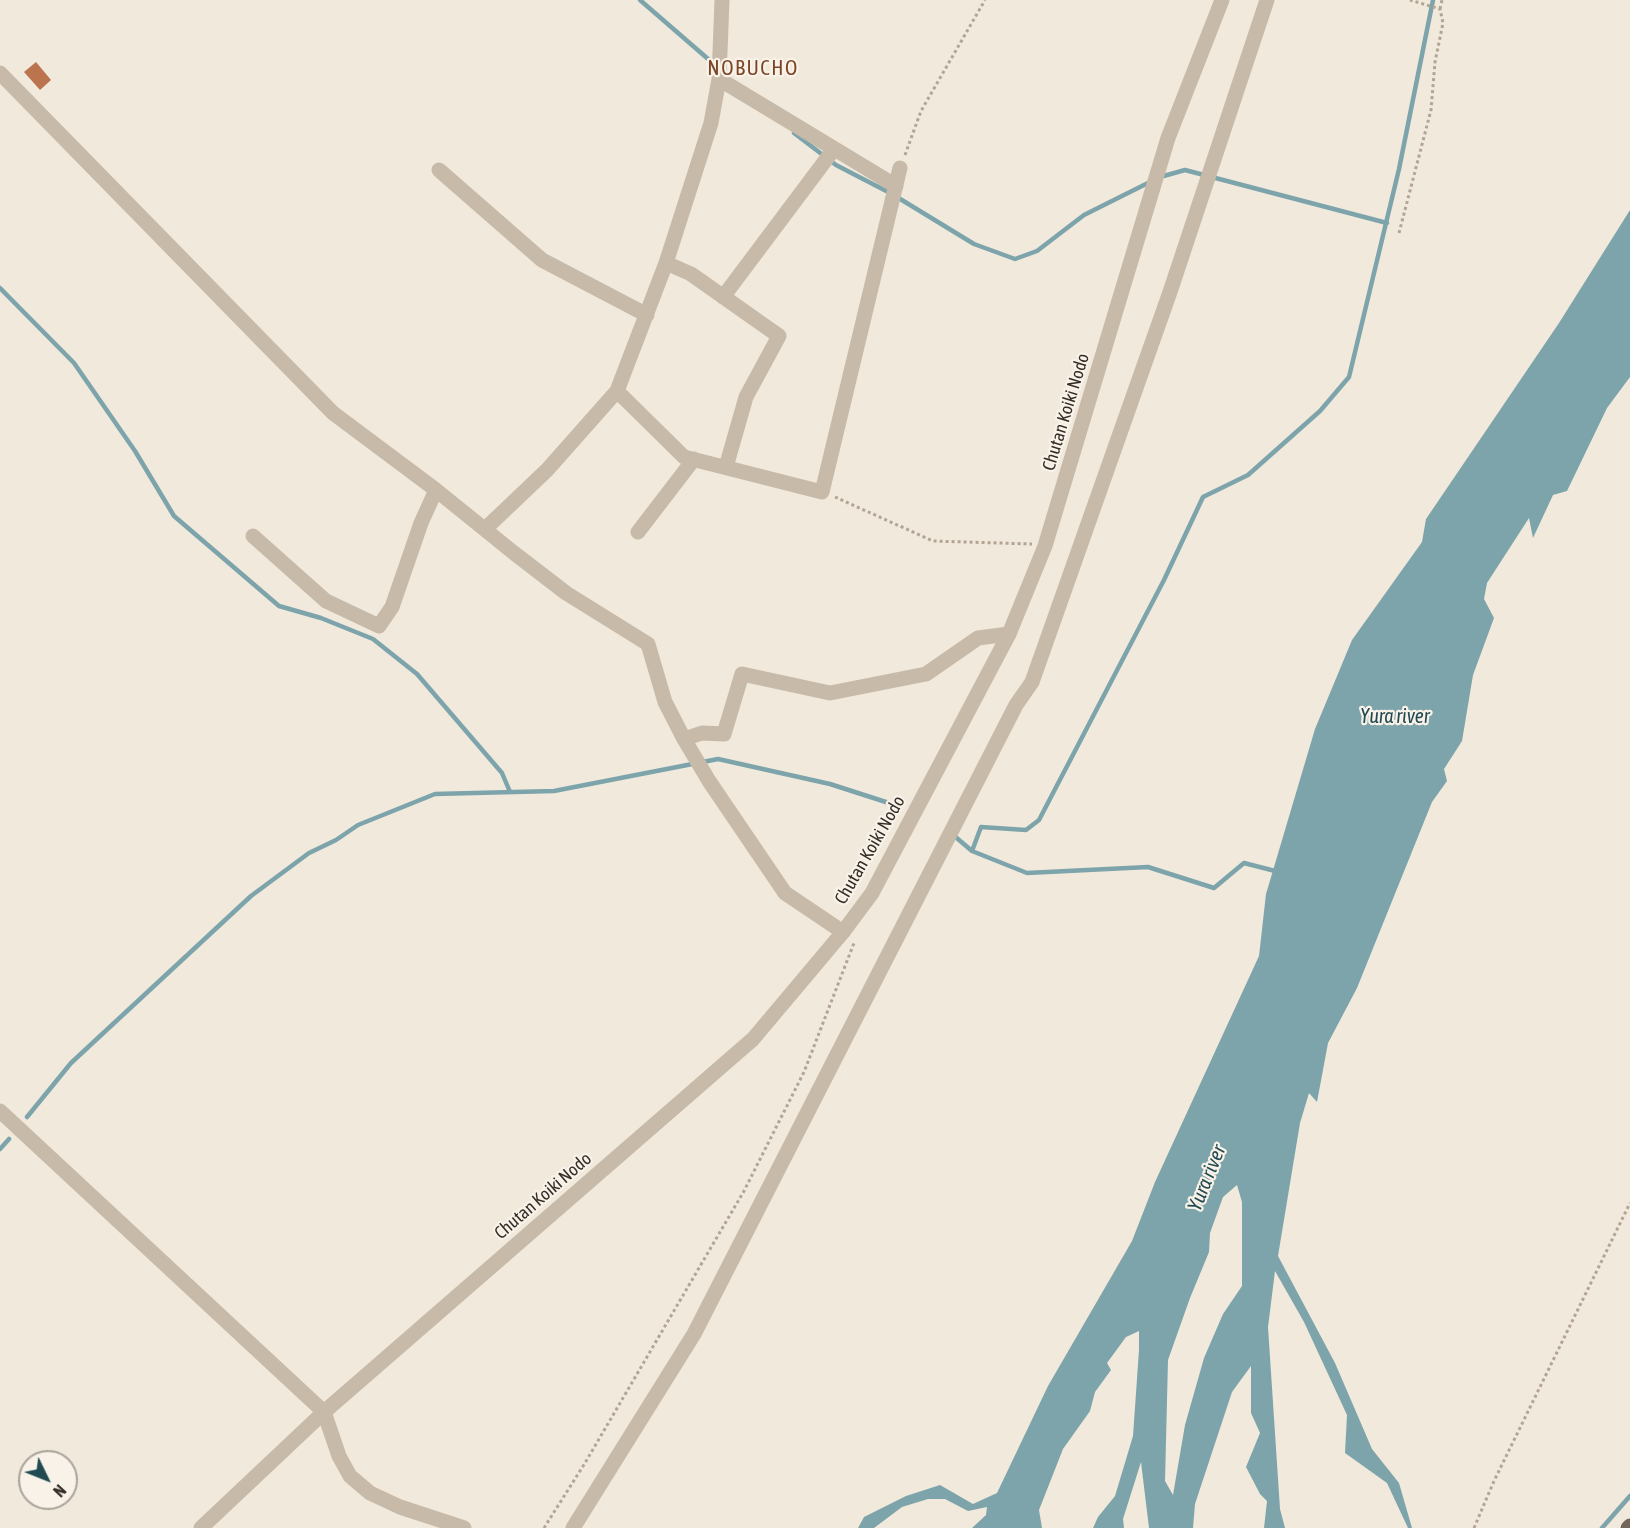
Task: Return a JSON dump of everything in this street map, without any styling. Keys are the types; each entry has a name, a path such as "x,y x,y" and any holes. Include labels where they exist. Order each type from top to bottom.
{"street":[{"path":"484,529 547,470 617,391 666,263 711,123 719,79 722,0"},
{"name":"Chutan Koiki Nodo","path":"201,1528 324,1412 753,1039 850,934 1009,634 1045,546 1168,138 1222,0"},
{"path":"573,1528 694,1334 1010,716 1032,682 1170,292 1267,0"},
{"path":"0,73 333,413 436,490 566,593 648,644 664,702 709,781 785,893 850,934"},
{"path":"719,79 896,186"},
{"path":"723,297 834,149"},
{"path":"617,391 684,457 822,492 900,168"},
{"path":"439,170 542,260 647,315"},
{"path":"666,263 691,274 778,336 746,397 726,467"},
{"path":"638,532 694,459"},
{"path":"253,536 326,601 379,626 392,607 421,523 436,490"},
{"path":"688,745 702,733 724,734 742,674 830,693 926,674 978,638 1009,634"},
{"path":"0,1111 324,1412 339,1456 350,1476 370,1493 400,1507 464,1528"}],"path":[{"path":"900,168 921,111 984,0"},
{"path":"1410,0 1440,9"},
{"path":"1399,233 1431,110 1443,23 1440,9 1442,0"},
{"path":"822,492 933,541 1045,546"},
{"path":"544,1528 744,1191 804,1072 850,934"},
{"path":"1474,1528 1494,1481 1630,1203"}],"water":[{"name":"Yura river","path":"1630,210 1630,377 1607,408 1567,491 1553,495 1533,538 1529,518 1487,583 1484,599 1494,618 1473,675 1462,741 1444,769 1447,781 1432,802 1357,988 1328,1043 1317,1102 1309,1093 1300,1123 1278,1256 1335,1363 1372,1449 1399,1483 1412,1528 1408,1528 1387,1483 1345,1453 1347,1415 1304,1322 1275,1271 1268,1327 1280,1509 1285,1528 1264,1528 1267,1501 1260,1494 1246,1467 1260,1433 1251,1413 1251,1366 1232,1392 1195,1504 1193,1528 1149,1528 1141,1462 1123,1519 1124,1528 1093,1528 1098,1517 1115,1496 1133,1436 1139,1331 1126,1337 1107,1363 1111,1370 1095,1392 1090,1411 1063,1449 1039,1510 1042,1528 972,1528 986,1515 987,1507 968,1511 945,1499 928,1499 902,1507 874,1528 858,1528 864,1517 906,1496 940,1485 973,1504 997,1493 1048,1386 1132,1241 1155,1182 1259,956 1266,894 1315,729 1352,640 1422,542 1426,519 1559,323","holes":["1237,1185 1242,1202 1242,1286 1223,1314 1204,1358 1185,1425 1173,1495 1165,1481 1168,1360 1209,1252 1210,1233 1223,1197"]}],"building":[{"path":"36,62 51,80 40,90 24,72"}],"waterway":[{"path":"640,0 715,65"},
{"path":"972,851 981,827 1026,830 1039,820 1164,580 1203,497 1248,475 1320,411 1349,377 1399,169 1433,0"},
{"path":"794,133 836,165 892,194 974,244 1015,259 1037,251 1084,215 1150,182"},
{"path":"1160,177 1185,170 1387,223"},
{"path":"0,288 74,363 135,451 174,516 279,606 321,618 373,639 417,674 502,773 510,792"},
{"path":"27,1117 71,1063 251,896 309,853 336,840 358,825 435,794 554,791 718,759 830,784 889,803"},
{"path":"952,834 972,851 1027,873 1148,867 1214,888 1244,863 1279,872"},
{"path":"0,1149 9,1139"},
{"path":"1602,1528 1630,1496"}],"district":[{"name":"NOBUCHO","path":"753,68"}]}
